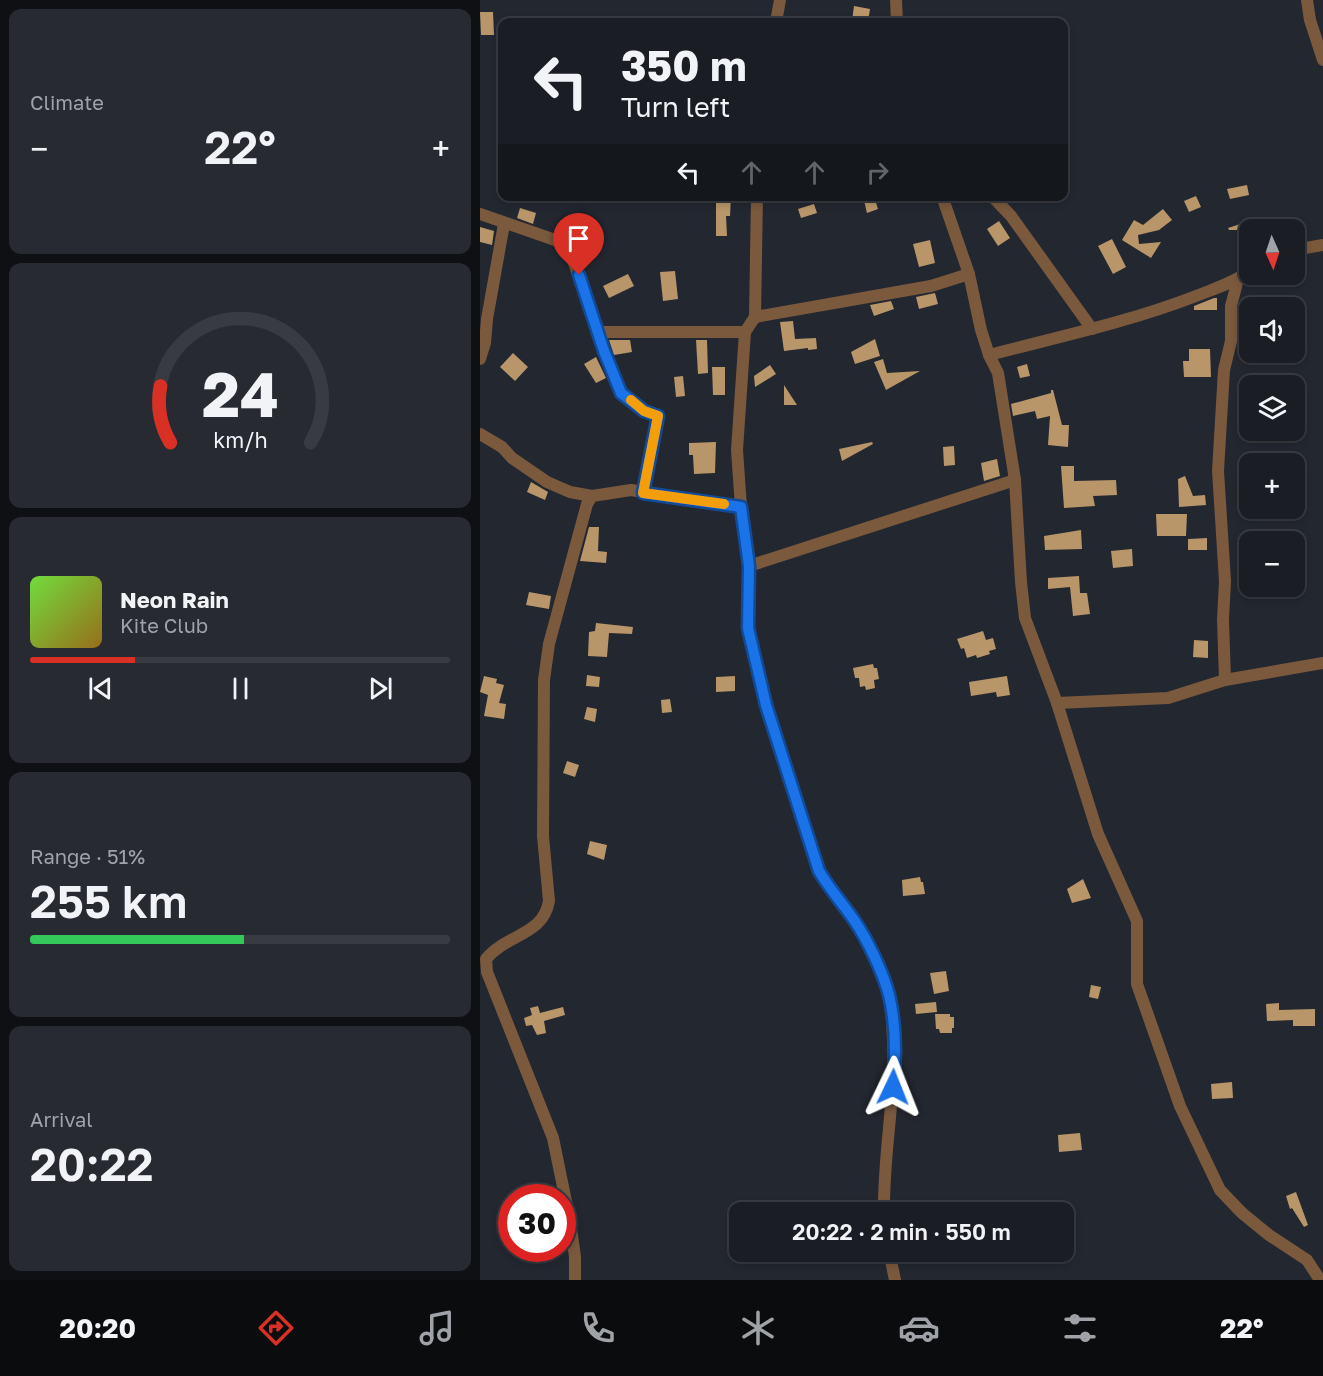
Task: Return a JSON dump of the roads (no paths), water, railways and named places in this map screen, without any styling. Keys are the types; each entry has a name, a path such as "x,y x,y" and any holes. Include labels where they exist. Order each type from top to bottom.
{"street":[{"path":"777,18 780,0"},
{"path":"896,0 897,18"},
{"path":"1306,0 1323,60"},
{"path":"758,201 755,317 745,332 737,450 741,507 749,566 748,628 766,705 819,871 830,890 855,921 888,994 892,1017 894,1071 883,1179 884,1202"},
{"path":"944,201 969,274 981,330 998,373 1015,480 1020,582 1026,618 1057,703 1098,834 1137,921 1137,984 1180,1106 1220,1190 1242,1213 1269,1235 1307,1260 1320,1280"},
{"path":"997,201 1011,216 1092,328"},
{"path":"480,214 555,240 566,246 572,256 621,393 644,411 658,416 643,493"},
{"path":"480,359 485,343 487,319 504,224"},
{"path":"1305,248 1323,245"},
{"path":"755,317 930,286 969,274"},
{"path":"989,355 1172,305 1238,279"},
{"path":"1225,680 1223,620 1225,581 1218,471 1224,370 1232,341 1231,306 1238,279"},
{"path":"598,332 745,332"},
{"path":"480,434 502,447 512,458 547,482 570,492 592,496 618,490 631,490 741,507"},
{"path":"749,566 1015,480"},
{"path":"575,1280 575,1257 570,1221 553,1138 487,972 486,959 500,947 542,921 547,911 549,901 543,836 544,680 549,644 587,504 592,496"},
{"path":"1057,703 1168,698 1225,680 1323,663"},
{"path":"891,1262 894,1280"}]}
